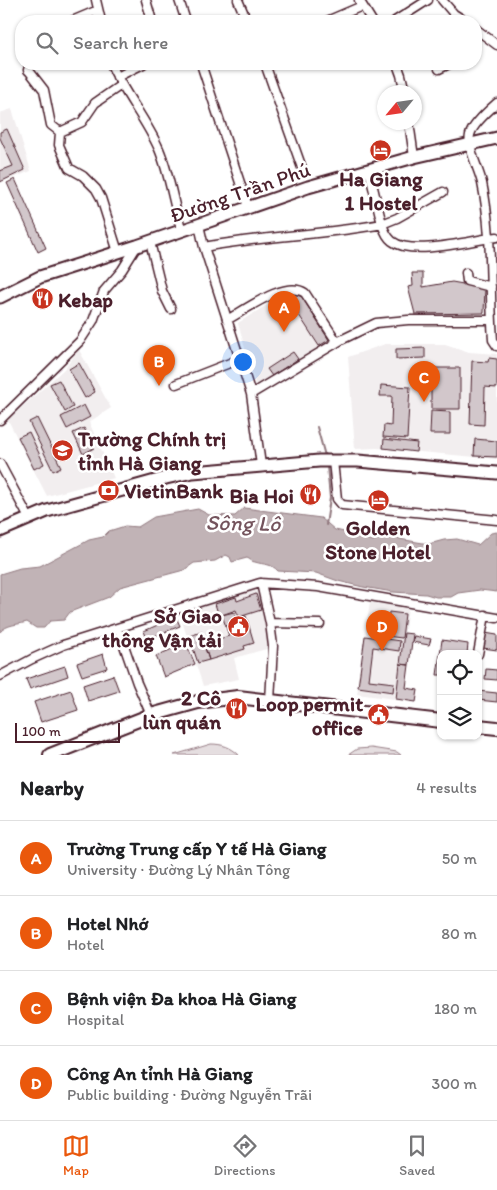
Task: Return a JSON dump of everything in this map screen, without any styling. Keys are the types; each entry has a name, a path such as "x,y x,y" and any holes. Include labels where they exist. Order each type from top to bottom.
{"main road":[{"name":"Đường Trần Phú","path":"0,297 40,277 182,231 307,183 368,171 414,157 497,138"},
{"path":"0,531 47,510 181,474 318,461 358,461 497,473"},
{"path":"50,755 151,715 198,702 238,697 437,721"},
{"path":"482,726 497,728"}],"street":[{"path":"96,0 99,15"},
{"path":"146,0 150,15"},
{"path":"179,0 184,15"},
{"path":"238,0 244,15"},
{"path":"405,15 428,0"},
{"path":"442,0 456,15"},
{"path":"338,15 361,3 368,15"},
{"path":"86,15 98,10"},
{"path":"482,36 497,45"},
{"path":"28,70 44,90 52,125 60,132"},
{"path":"114,70 158,147 182,231"},
{"path":"117,77 131,70"},
{"path":"203,70 248,207"},
{"path":"267,70 302,168"},
{"path":"399,70 403,85"},
{"path":"60,132 82,122 95,103 121,85"},
{"path":"497,103 471,131 470,145 482,181 493,237 491,320 493,340 497,346"},
{"path":"410,130 414,157"},
{"path":"60,132 59,145 67,165 83,176 96,189 101,198 118,252"},
{"path":"368,171 382,224 393,242 408,247 440,246 493,237"},
{"path":"204,247 334,232 382,224 397,218 443,192"},
{"path":"199,225 204,247 250,394 261,465"},
{"path":"150,242 162,291 171,309"},
{"path":"0,420 80,341 93,321 104,290 122,270 137,246"},
{"path":"466,273 467,282 491,287"},
{"path":"227,320 275,293 298,289 305,293 337,342"},
{"path":"250,394 337,342 370,325 380,322 491,320"},
{"path":"176,384 240,358"},
{"path":"332,461 337,499 342,505 497,520"},
{"path":"0,464 30,518"},
{"path":"261,583 273,646 270,701"},
{"path":"0,676 63,645 261,583 318,587 497,618"},
{"path":"479,650 485,615"},
{"path":"270,623 320,624"},
{"path":"118,628 137,683 151,715"}],"shaded area":[{"path":"12,109 31,171 0,183 0,113"},
{"path":"294,290 300,291 333,342 269,381 255,384 238,323"},
{"path":"385,344 445,344 469,352 497,354 497,459 377,448 355,449 348,357"},
{"name":"Trường Chính trị tỉnh Hà Giang","path":"79,350 111,408 89,422 114,478 47,496 8,420 64,369"},
{"path":"257,589 268,624 270,648 234,658 239,679 203,686 180,615 199,606"},
{"path":"370,602 408,608 395,699 357,694"},
{"path":"211,744 226,746 239,755 174,755"},
{"path":"371,748 397,752 401,755 348,755 357,749"}],"water":[{"name":"Sông Lô","path":"244,508 321,518 335,530 363,536 373,541 389,534 395,528 397,529 397,537 399,539 429,544 457,539 478,545 491,533 497,532 497,592 480,590 458,593 451,597 436,597 426,594 393,592 338,581 316,573 278,571 270,565 254,562 247,558 232,562 230,557 226,555 215,561 194,563 184,570 120,587 109,597 70,612 64,620 50,621 44,628 36,628 27,622 9,626 0,632 0,574 20,568 40,566 89,540 103,537 109,531 125,526 138,527 154,517 198,509 209,515 235,516"}],"building":[{"path":"7,129 25,170 0,182 0,171 13,166 0,138 0,132"},
{"path":"15,179 46,248 38,252 7,183"},
{"path":"412,273 423,273 423,287 452,282 485,288 484,313 415,314 408,287 413,286"},
{"path":"298,291 329,340 319,346 288,298"},
{"path":"425,348 425,358 396,359 396,349"},
{"path":"293,352 298,359 272,376 267,369"},
{"path":"489,358 497,359 497,388 485,387 484,425 470,424 472,361 488,362"},
{"path":"79,363 95,392 85,398 69,369"},
{"path":"431,368 460,368 460,409 431,409"},
{"path":"59,380 73,407 65,412 50,384"},
{"path":"381,385 410,387 407,439 383,437 384,425 391,426 392,396 380,396"},
{"path":"84,405 90,417 67,429 61,417"},
{"path":"431,411 450,412 450,434 430,434"},
{"path":"37,418 61,467 53,471 29,422"},
{"path":"84,428 94,448 83,454 73,433"},
{"path":"29,432 44,464 34,469 18,437"},
{"path":"384,439 417,443 416,452 383,448"},
{"path":"475,439 497,441 497,457 474,456"},
{"path":"256,594 261,610 239,617 236,610 219,616 215,604 236,597 237,601"},
{"name":"Sở Giao thông Vận tải","path":"234,612 236,619 246,616 254,643 244,646 245,649 209,660 204,644 229,636 222,615"},
{"path":"389,612 405,614 402,638 386,636"},
{"path":"176,617 180,626 147,639 144,631"},
{"path":"202,632 204,638 202,639 209,660 198,663 189,636"},
{"path":"404,633 413,634 409,665 400,664"},
{"path":"485,633 497,635 497,650 483,648"},
{"path":"365,636 400,641 399,651 373,647 369,680 394,683 393,692 358,687"},
{"path":"414,636 431,639 429,645 412,642"},
{"path":"442,640 468,644 467,650 441,650"},
{"path":"186,643 195,664 164,677 156,656"},
{"path":"103,654 107,668 82,676 77,663"},
{"path":"400,664 409,665 406,688 418,690 416,702 396,699"},
{"path":"65,666 68,676 30,689 26,679"},
{"path":"486,669 497,670 497,680 485,679"},
{"path":"113,675 119,691 88,701 83,685"},
{"path":"71,690 78,710 41,722 34,702"},
{"path":"482,691 497,693 497,702 482,700"}],"waterway":[{"path":"317,427 325,456"},
{"path":"326,525 330,498 327,466"}],"tunnel":[{"path":"302,168 306,179"}],"place":[{"name":"Ha Giang 1 Hostel","path":"381,151"},
{"name":"Kebap","path":"42,299"},
{"name":"Trường Trung cấp Y tế Hà Giang","path":"284,332"},
{"name":"Hotel Nhớ","path":"159,386"},
{"name":"Bệnh viện Đa khoa Hà Giang","path":"424,402"},
{"name":"Trường Chính trị tỉnh Hà Giang","path":"62,450"},
{"name":"VietinBank","path":"108,490"},
{"name":"Bia Hoi","path":"310,495"},
{"name":"Golden Stone Hotel","path":"378,500"},
{"name":"Sở Giao thông Vận tải","path":"238,627"},
{"name":"Công An tỉnh Hà Giang","path":"382,651"},
{"name":"2 Cô lùn quán","path":"237,709"},
{"name":"Loop permit office","path":"379,715"}]}
